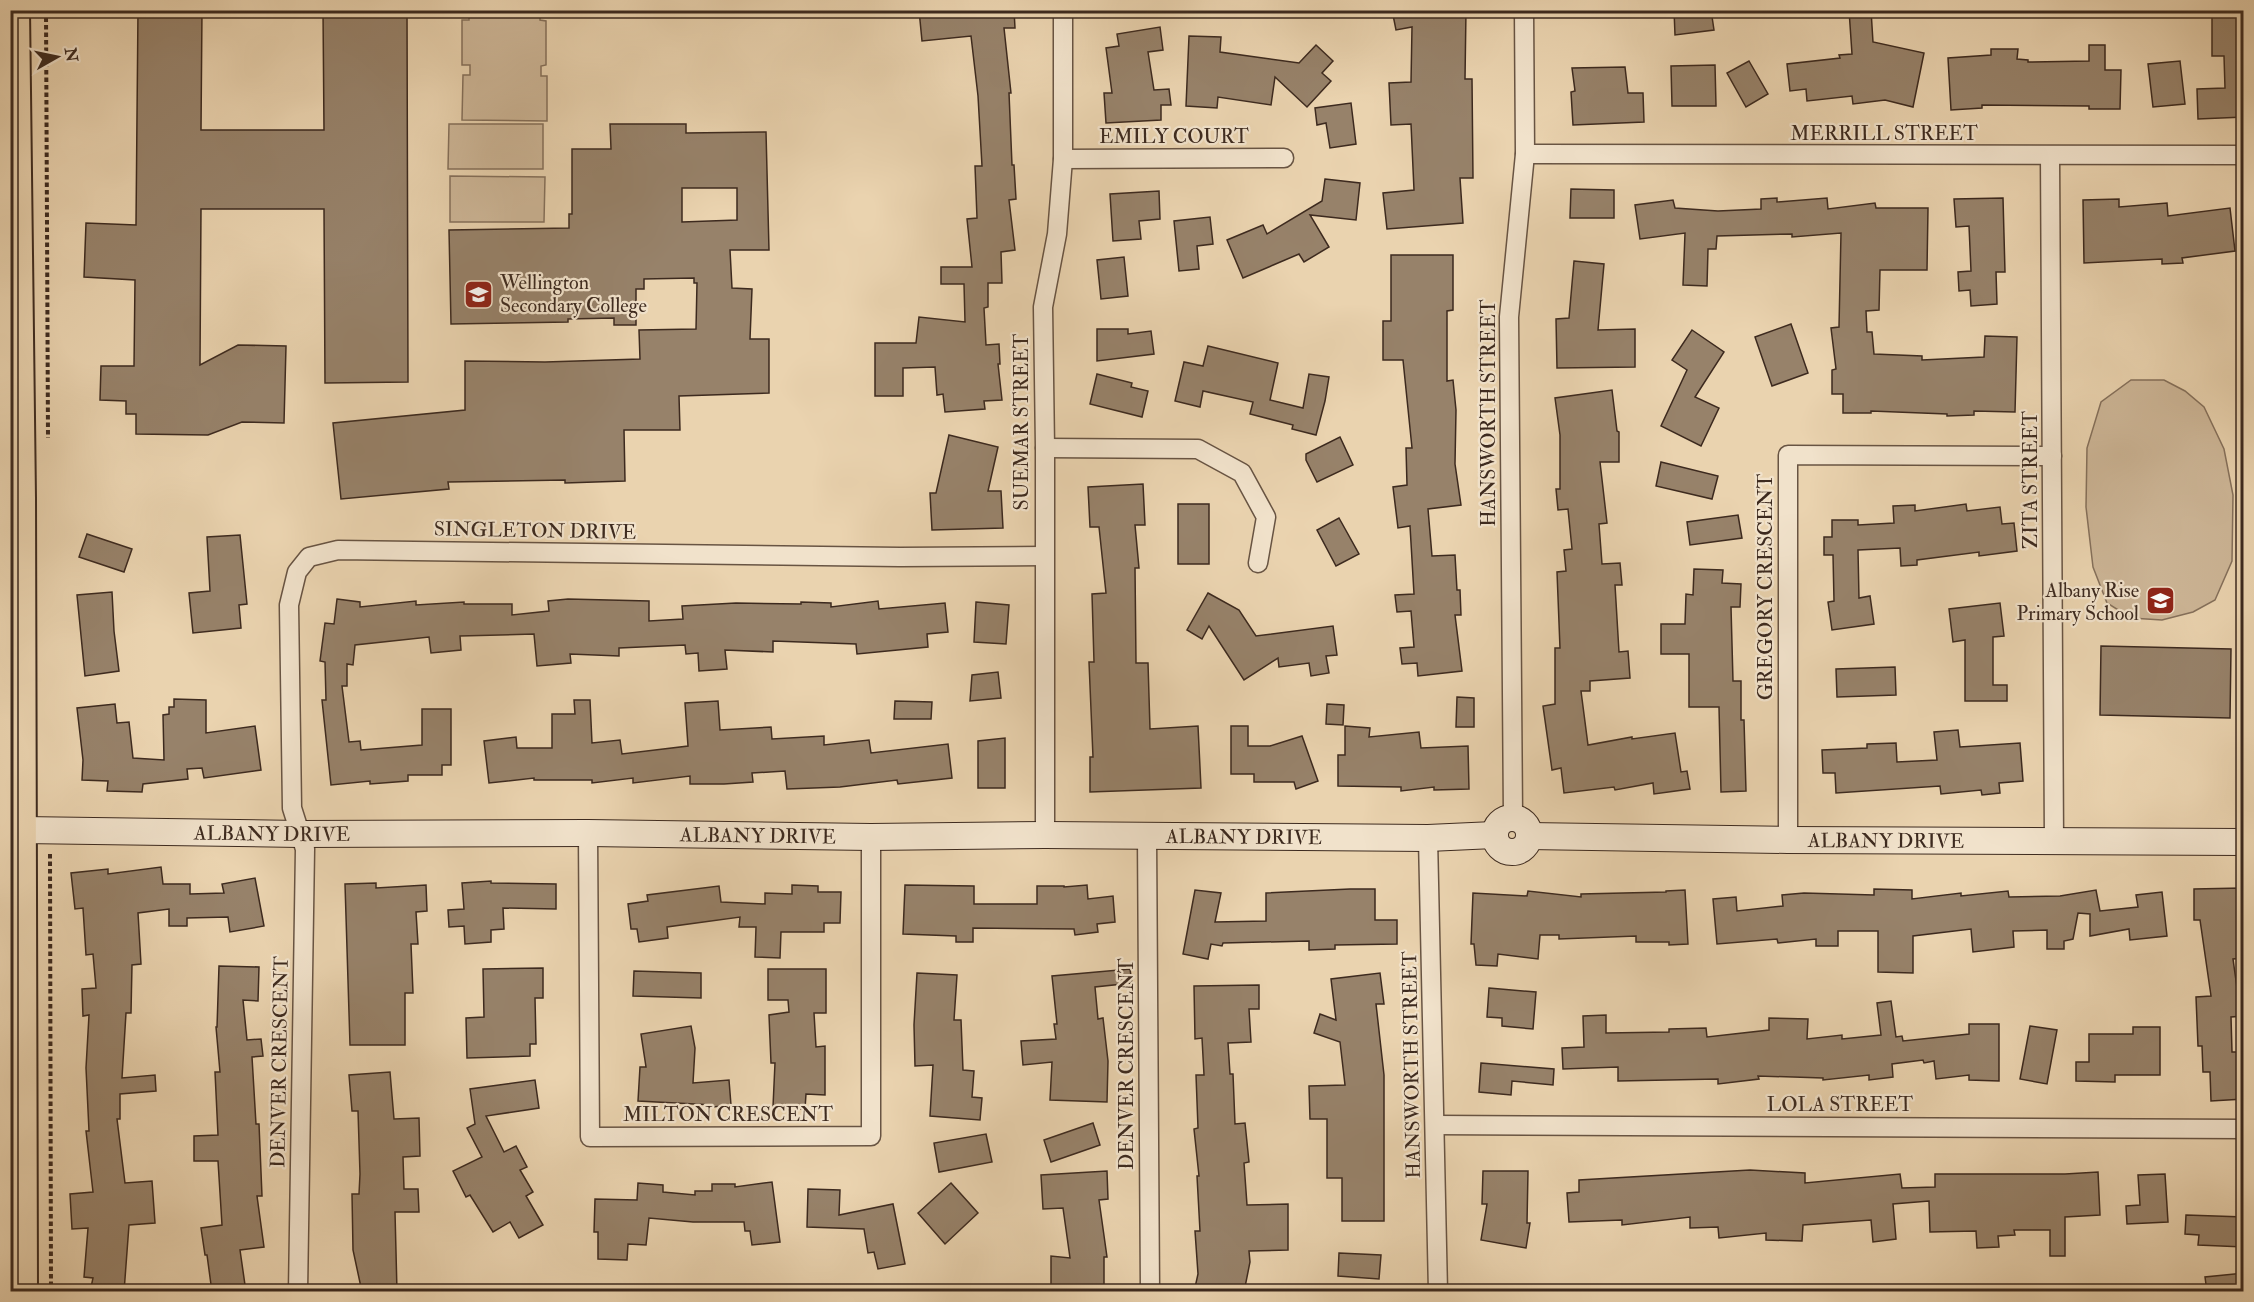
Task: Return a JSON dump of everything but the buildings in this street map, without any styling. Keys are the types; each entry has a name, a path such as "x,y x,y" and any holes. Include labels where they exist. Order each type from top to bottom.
{"main road":[{"path":"15,10 14,203 19,294 16,796 23,1292"}],"street":[{"name":"SUEMAR STREET","path":"1045,835 1043,307 1057,234 1063,159 1063,10"},
{"name":"HANSWORTH STREET","path":"1521,827 1509,317 1525,154 1524,10"},
{"name":"MERRILL STREET","path":"1525,154 2244,155"},
{"name":"ZITA STREET","path":"2050,156 2054,841"},
{"name":"EMILY COURT","path":"1063,159 1284,158"},
{"path":"1045,448 1198,449 1242,473 1266,517 1258,563"},
{"name":"GREGORY CRESCENT","path":"1788,840 1788,455 2052,456"},
{"name":"SINGLETON DRIVE","path":"300,834 292,808 289,605 297,572 309,557 338,550 900,557 1044,556"},
{"name":"ALBANY DRIVE","path":"18,832 588,833 871,837 1045,835 1428,838 1494,836 1499,846 1509,852 1520,850 1528,842 1521,827 1788,840 2244,842"},
{"name":"MILTON CRESCENT","path":"588,833 590,1137 871,1136 871,837"},
{"name":"DENVER CRESCENT","path":"298,1292 305,849 300,834"},
{"name":"DENVER CRESCENT","path":"1147,837 1150,1292"},
{"name":"HANSWORTH STREET","path":"1428,838 1438,1292"},
{"name":"LOLA STREET","path":"1435,1125 2244,1129"}],"path":[{"path":"45,10 48,438"},
{"path":"50,854 51,1292"}],"shaded area":[{"path":"469,11 540,11 540,20 546,21 546,65 541,66 541,76 547,76 547,121 462,120 463,75 470,75 470,65 462,65 462,20 469,20"},
{"path":"449,124 543,124 543,169 448,169"},
{"path":"450,176 545,177 544,222 450,222"},
{"path":"2131,380 2164,380 2185,391 2204,407 2224,449 2233,495 2232,561 2215,600 2193,612 2162,620 2131,618 2107,603 2093,567 2086,507 2087,448 2101,402"}],"place":[{"name":"Wellington Secondary College","path":"479,294"},
{"name":"Albany Rise Primary School","path":"2160,601"}]}
